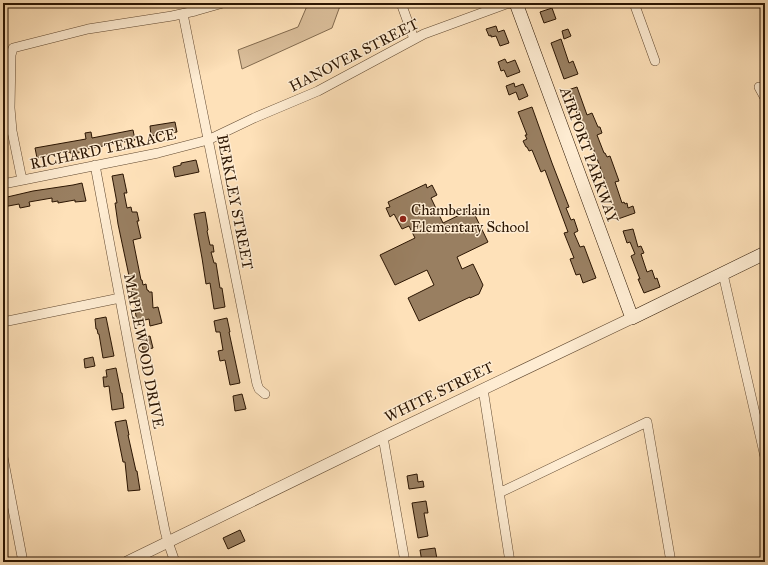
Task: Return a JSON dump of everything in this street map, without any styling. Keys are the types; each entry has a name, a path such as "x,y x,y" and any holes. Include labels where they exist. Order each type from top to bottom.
{"main road":[{"name":"AIRPORT PARKWAY","path":"516,3 632,318"},
{"name":"WHITE STREET","path":"632,318 765,253"}],"street":[{"path":"22,180 12,131 10,108 11,55 13,48 88,29 183,14 223,3"},
{"path":"400,3 414,39"},
{"name":"HANOVER STREET","path":"208,140 254,118 318,91 424,34 506,4 516,3"},
{"path":"634,3 656,61"},
{"name":"BERKLEY STREET","path":"183,14 257,384 259,389 265,394"},
{"path":"759,87 765,98"},
{"name":"RICHARD TERRACE","path":"3,184 158,153 208,140"},
{"name":"MAPLEWOOD DRIVE","path":"96,165 152,465 168,542 176,562"},
{"path":"723,274 765,458"},
{"path":"3,322 120,298"},
{"name":"WHITE STREET","path":"127,562 632,318"},
{"path":"483,389 510,562"},
{"path":"499,493 647,422 671,562"},
{"path":"383,437 405,562"},
{"path":"3,457 23,562"}],"shaded area":[{"path":"307,3 340,3 332,28 242,69 238,50 298,27"}],"building":[{"path":"552,8 556,19 544,23 540,12"},
{"path":"496,26 498,32 504,30 509,43 500,46 496,36 489,36 486,29"},
{"path":"568,29 571,36 564,39 562,31"},
{"path":"561,39 569,63 573,61 578,74 564,79 551,43"},
{"path":"505,59 507,63 515,60 520,72 507,77 504,70 501,71 498,62"},
{"path":"514,83 515,87 523,84 528,96 519,100 516,92 509,95 506,86"},
{"path":"577,87 587,115 592,113 598,127 600,127 602,133 597,135 604,153 607,157 610,156 619,181 615,182 622,203 627,203 628,208 633,206 635,213 618,219 593,148 592,149 568,90"},
{"path":"532,107 569,207 566,208 571,220 574,219 578,231 574,233 580,247 584,246 596,278 583,283 580,274 576,275 570,259 574,258 564,233 568,232 545,170 541,172 532,150 529,151 523,141 527,139 525,135 527,135 518,112"},
{"path":"175,122 177,132 151,136 150,126"},
{"path":"133,130 135,140 82,150 83,152 71,154 71,152 37,158 35,148 86,139 85,133 91,132 92,138"},
{"path":"196,160 199,172 175,177 173,167 181,165 181,163"},
{"path":"123,174 127,193 124,193 127,208 131,207 132,212 137,212 139,221 137,221 141,238 133,240 141,280 143,285 146,284 147,290 152,292 153,308 158,307 162,323 150,326 149,319 137,322 130,276 118,224 115,203 117,203 112,176"},
{"path":"82,183 86,201 75,202 75,200 58,203 58,201 52,202 52,198 29,202 30,206 20,208 19,204 3,207 3,198 33,191"},
{"name":"Chamberlain Elementary School","path":"426,184 427,188 432,185 437,195 431,198 443,223 472,209 488,242 457,257 462,269 473,264 483,285 479,294 419,321 408,298 434,285 427,270 395,285 380,255 415,238 409,226 402,229 394,214 390,217 386,208 390,207 388,202"},
{"path":"205,212 210,245 213,245 214,252 211,252 214,263 216,263 225,307 214,309 210,283 206,284 194,214"},
{"path":"633,229 638,247 641,246 644,253 641,254 647,272 652,270 660,287 644,293 631,256 635,254 630,242 627,243 623,231"},
{"path":"106,317 114,356 103,358 95,319"},
{"path":"227,318 240,383 230,385 225,360 220,361 218,351 223,350 220,332 216,332 214,321"},
{"path":"150,336 153,348 143,350 141,338"},
{"path":"93,357 95,366 85,368 84,359"},
{"path":"116,368 124,408 112,410 109,386 104,387 103,377 107,377 106,370"},
{"path":"242,394 246,409 235,411 233,396"},
{"path":"126,420 140,490 128,491 125,462 123,462 115,422"},
{"path":"417,474 418,482 423,481 424,487 409,489 407,476"},
{"path":"426,501 428,513 424,513 428,536 418,538 412,503"},
{"path":"240,530 245,541 228,549 223,538"},
{"path":"435,548 437,559 433,559 434,562 422,562 420,550"}],"place":[{"name":"Chamberlain Elementary School","path":"403,219"}]}
